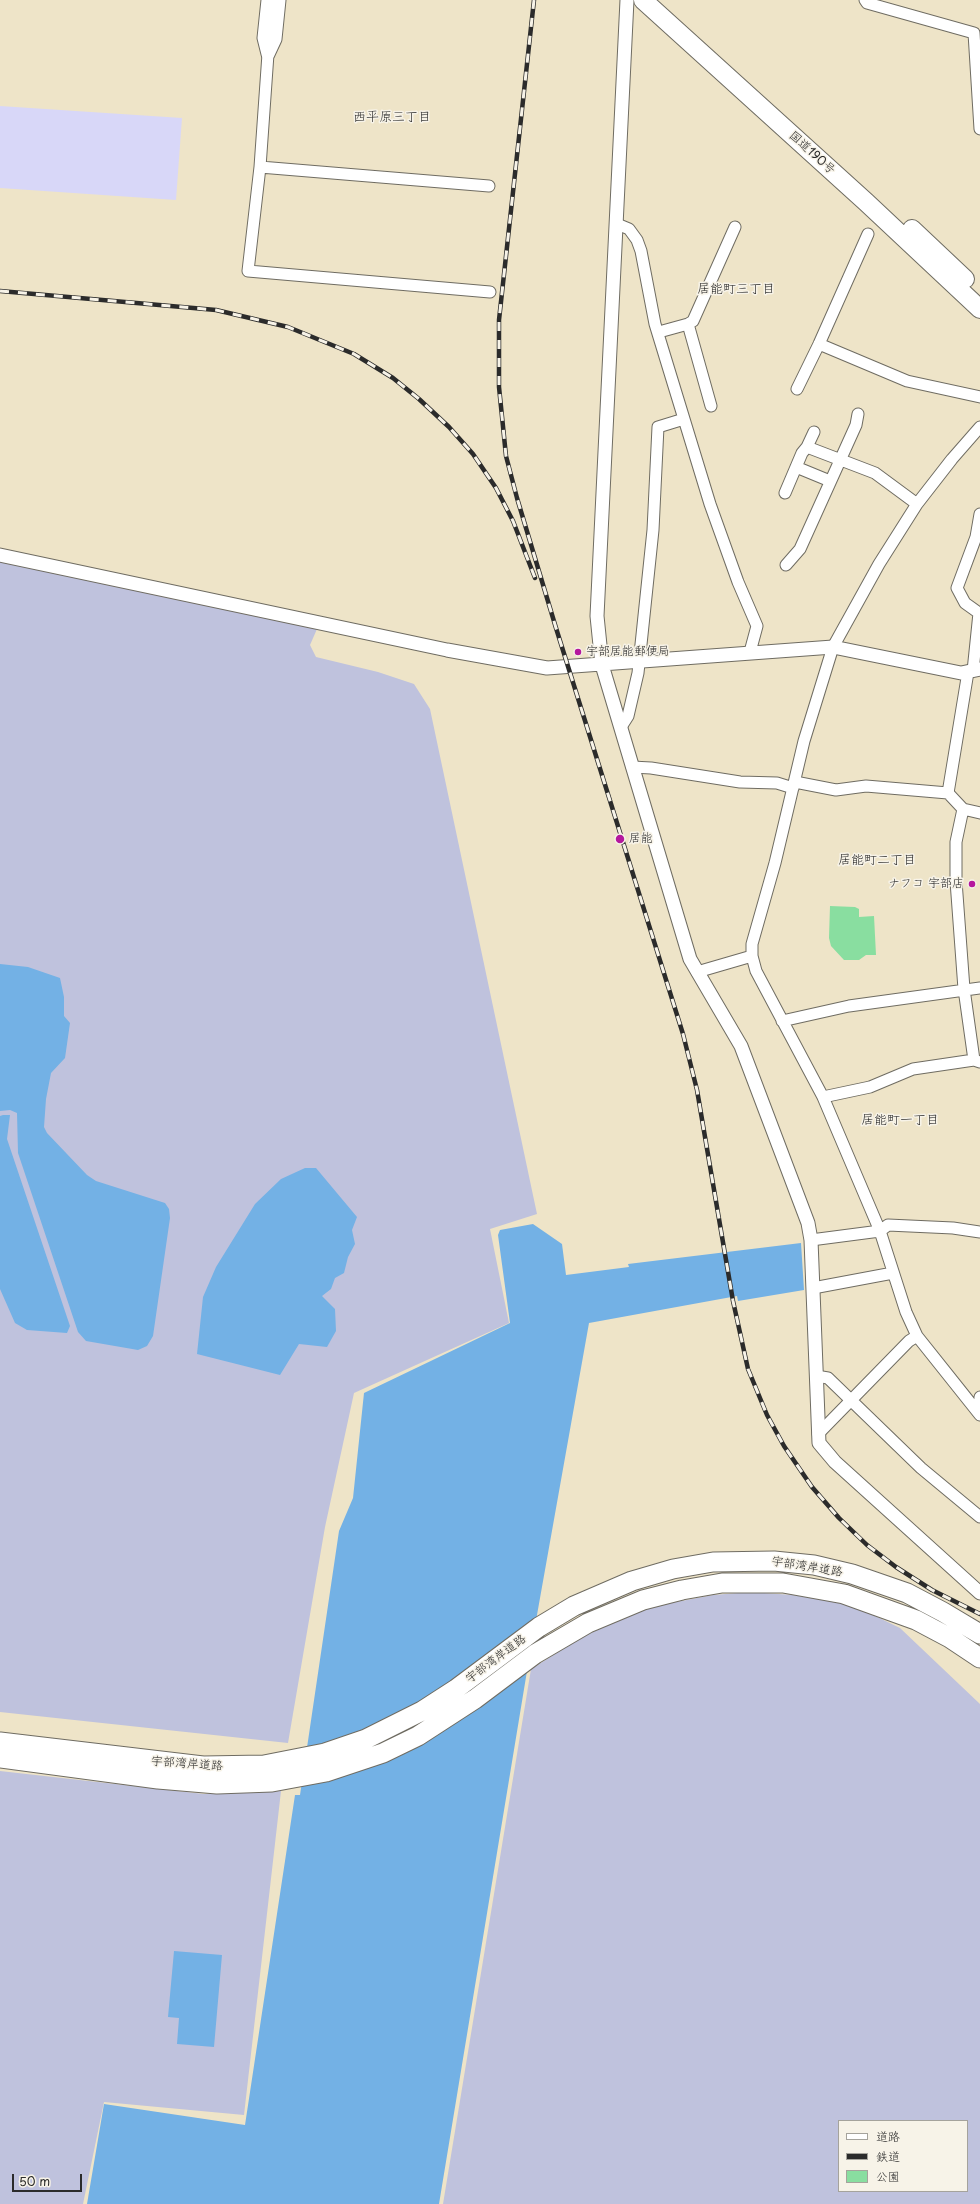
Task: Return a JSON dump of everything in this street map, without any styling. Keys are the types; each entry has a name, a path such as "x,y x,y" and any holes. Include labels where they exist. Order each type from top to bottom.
{"highway":[{"name":"国道190号","path":"643,0 866,202 980,309"},
{"name":"国道190号","path":"657,0 937,251 980,294"},
{"name":"宇部湾岸道路","path":"0,1758 114,1765 243,1766 285,1762 346,1746 386,1731 428,1707 456,1689 539,1627 574,1606 639,1579 673,1569 713,1562 774,1561 814,1565 852,1574 907,1593 980,1634"},
{"name":"宇部湾岸道路","path":"0,1742 197,1783 236,1784 290,1779 345,1766 383,1753 436,1726 535,1654 588,1623 643,1600 682,1590 722,1583 783,1583 844,1594 881,1606 916,1620 950,1638 980,1658"},
{"path":"0,1736 114,1765"},
{"path":"0,1763 114,1765"}],"street":[{"path":"268,0 264,38 268,54 260,167 248,271 490,292"},
{"path":"268,54 275,39 279,0"},
{"path":"628,0 597,610 598,639 602,665 690,959 741,1046 808,1223 811,1240 819,1443 824,1451 980,1593"},
{"path":"865,0 868,3 974,33 980,129"},
{"path":"260,167 489,186"},
{"path":"617,224 629,229 637,240 655,324 710,504 738,582 757,626 750,652"},
{"path":"658,332 688,324 692,321 735,227"},
{"path":"797,389 819,344 868,234"},
{"path":"688,324 711,406"},
{"path":"819,344 907,381 980,397"},
{"path":"786,565 800,549 856,425 858,414"},
{"path":"620,727 628,716 638,662 653,530 658,427 684,419"},
{"path":"979,1414 917,1336 906,1312 880,1231 823,1098 756,971 752,956 752,944 775,863 817,695 833,646 879,564 917,504 952,459 980,427"},
{"path":"785,493 802,453 807,447 814,432"},
{"path":"807,447 875,473 917,504"},
{"path":"796,467 830,481"},
{"path":"948,793 973,671 979,622 979,613 965,603 957,588 976,537 980,514"},
{"path":"0,555 530,666 547,668 602,665 833,646 942,670 961,673 973,671"},
{"path":"632,767 651,768 740,782 777,783 836,790 866,786 948,793 963,809 980,813"},
{"path":"823,1098 870,1087 913,1070 977,1061 964,989 956,859 956,842 963,809"},
{"path":"697,972 752,956"},
{"path":"782,1021 849,1006 980,988"},
{"path":"811,1240 880,1231 888,1225 953,1228 980,1232"},
{"path":"813,1288 893,1273"},
{"path":"818,1434 909,1340 917,1336"},
{"path":"816,1376 828,1378 921,1468 980,1517"},
{"path":"979,1414 980,1397"}],"shaded area":[{"path":"0,106 182,118 176,200 0,188"},
{"path":"0,560 317,629 310,645 316,657 378,672 414,684 430,709 537,1214 490,1229 509,1323 354,1393 325,1527 288,1743 0,1712"},
{"path":"750,1592 793,1595 836,1602 865,1611 900,1628 980,1704 980,2204 443,2204 531,1669 579,1639 615,1621 655,1606 713,1595"},
{"path":"0,1771 204,1794 281,1791 244,2115 104,2102 83,2204 0,2204"}],"green space":[{"path":"830,906 855,907 859,909 859,917 874,916 876,955 866,955 859,960 844,960 831,946 829,938"}],"water":[{"path":"0,964 28,967 60,978 64,997 64,1016 70,1023 65,1058 51,1073 46,1099 44,1127 47,1133 87,1175 96,1181 165,1203 169,1209 170,1218 153,1336 147,1346 138,1350 86,1341 78,1332 18,1153 17,1113 10,1110 0,1111"},
{"path":"10,1115 7,1139 70,1326 67,1333 27,1330 15,1323 0,1289 0,1116"},
{"path":"305,1168 316,1168 357,1217 352,1230 355,1244 348,1257 344,1273 335,1278 331,1289 322,1296 335,1309 336,1331 327,1347 299,1344 280,1375 197,1354 203,1297 216,1267 255,1204 281,1179"},
{"path":"533,1224 562,1244 566,1275 629,1267 628,1264 801,1243 804,1290 738,1301 737,1296 589,1323 527,1671 439,2204 87,2204 104,2104 245,2125 295,1795 300,1795 339,1531 353,1498 364,1393 510,1323 498,1235 500,1230"},
{"path":"174,1951 222,1955 214,2047 177,2044 179,2018 168,2017"}],"railway":[{"path":"534,0 499,320 499,387 506,456 556,628 683,1034 697,1090 733,1301 748,1369 767,1415 784,1446 812,1487 839,1518 867,1545 896,1567 932,1590 980,1614"},
{"path":"0,291 216,310 288,327 354,354 393,378 419,399 449,427 473,454 496,488 513,521 535,578"}],"place":[{"name":"宇部居能郵便局","path":"578,652"},
{"name":"居能","path":"620,839"},
{"name":"ナフコ 宇部店","path":"972,884"}],"district":[{"name":"西平原三丁目","path":"392,117"},
{"name":"居能町三丁目","path":"736,289"},
{"name":"居能町二丁目","path":"877,860"},
{"name":"居能町一丁目","path":"900,1120"}]}
